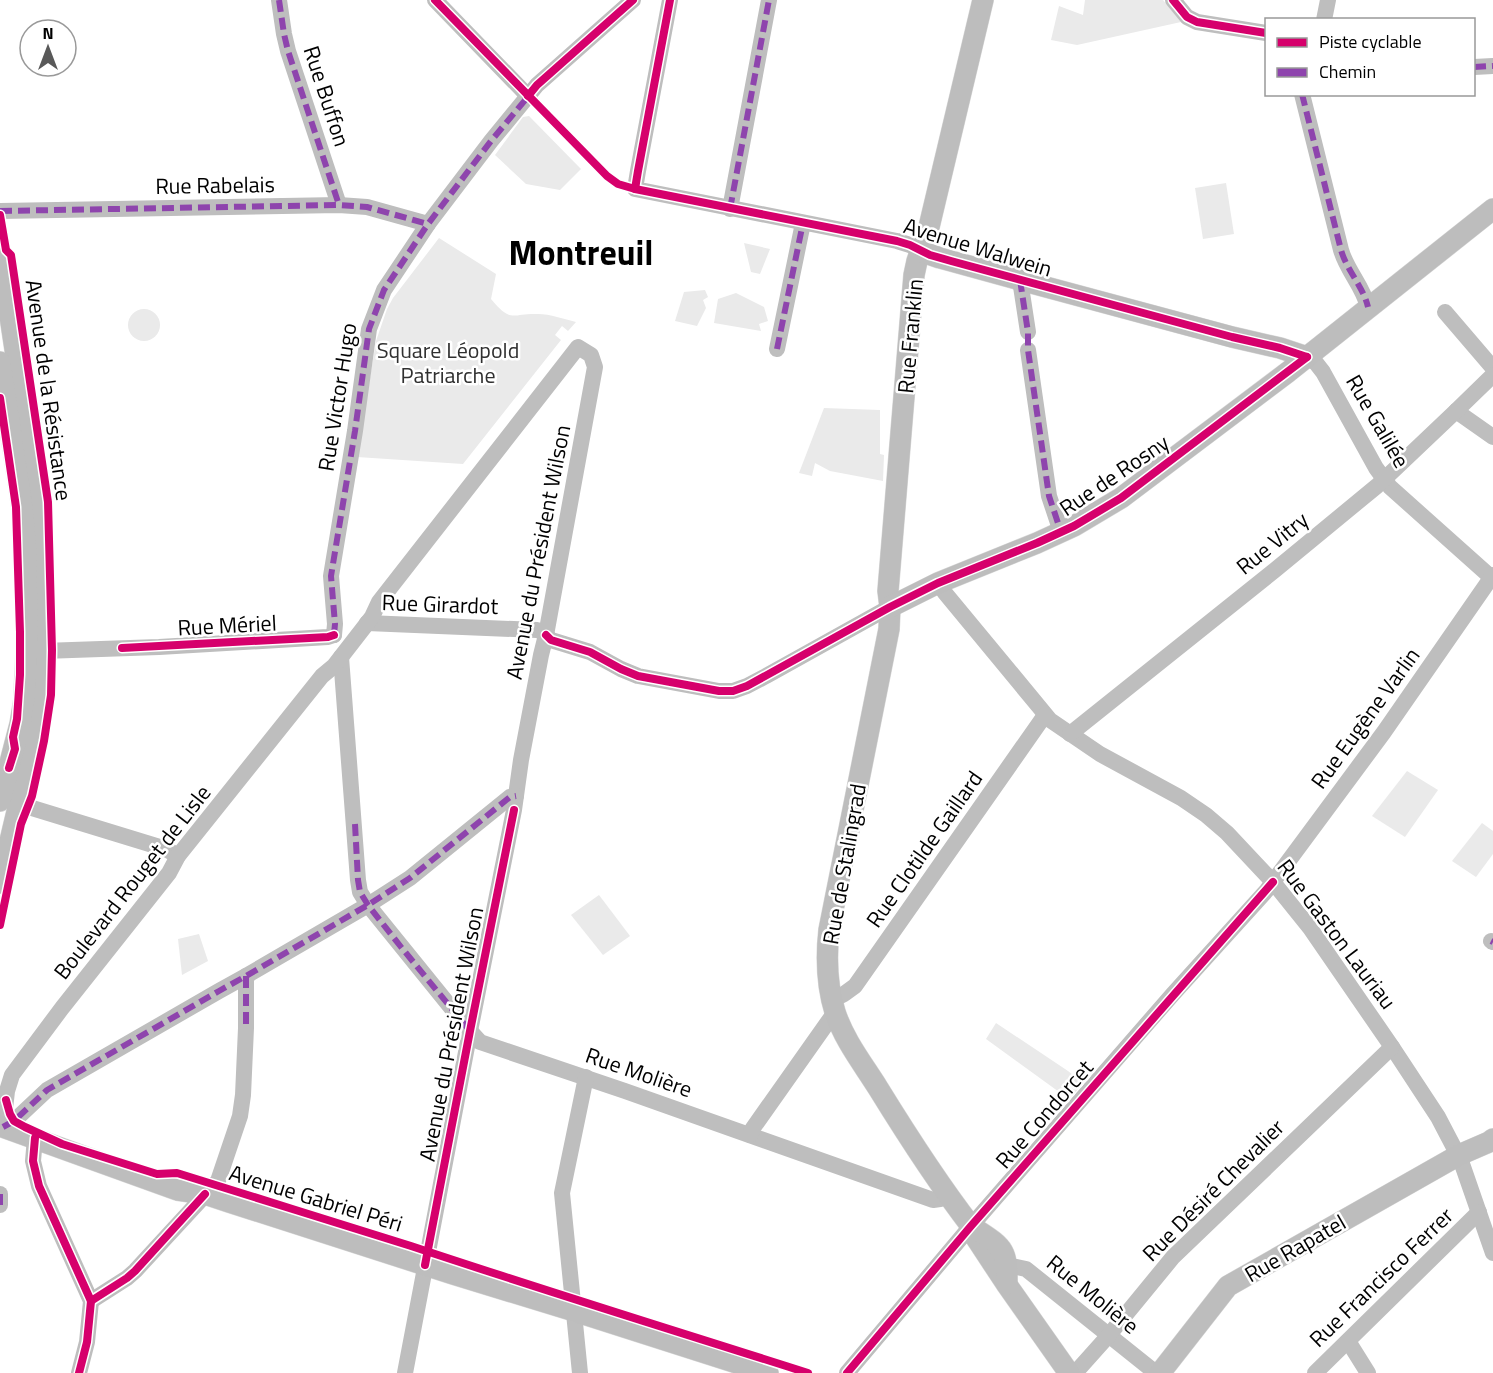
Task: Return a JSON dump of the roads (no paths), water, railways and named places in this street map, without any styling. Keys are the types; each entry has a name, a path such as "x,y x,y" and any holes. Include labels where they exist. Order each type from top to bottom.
{"main road":[{"name":"Rue Franklin","path":"890,607 888,591 914,275 929,227 983,0"},
{"name":"Rue de Rosny","path":"890,607 938,583 1074,526 1121,498 1307,357 1493,209"},
{"name":"Avenue de la Résistance","path":"0,250 39,509 43,651 39,707 31,757 12,770"},
{"name":"Avenue Walwein","path":"920,251 1307,357"},
{"name":"Avenue de la Résistance","path":"0,883 12,770 24,700 27,650 26,550 14,354"},
{"name":"Rue de Stalingrad","path":"890,607 889,629 830,930 827,953 834,1006 848,1041 948,1195 971,1226 1000,1247 1006,1256 1004,1273 1069,1373"},
{"name":"Avenue Gabriel Péri","path":"2,1126 177,1190 205,1194 768,1373"},
{"name":"Rue Rapatel","path":"1158,1373 1228,1286 1459,1155 1493,1139"}],"street":[{"name":"Rue Buffon","path":"279,0 288,51 339,205"},
{"path":"435,0 528,96"},
{"name":"Rue Victor Hugo","path":"368,905 360,892 358,880 355,824 331,576 369,329 384,290 428,224 491,141 537,86 633,0"},
{"name":"Avenue Walwein","path":"670,0 635,189 897,241 920,251"},
{"path":"730,209 769,0"},
{"path":"1173,0 1187,17 1197,22 1265,33"},
{"path":"1324,18 1328,0"},
{"path":"1475,67 1493,66"},
{"path":"1302,96 1341,250 1347,266 1366,297 1368,307"},
{"name":"Rue Rabelais","path":"0,211 339,205 367,207 428,224"},
{"path":"777,349 803,223"},
{"path":"1020,280 1028,332"},
{"path":"1445,312 1493,368"},
{"name":"Boulevard Rouget de Lisle","path":"2,1126 12,1076 62,1008 169,873 178,856 322,676 334,666 339,645 377,605 578,347"},
{"name":"Avenue du Président Wilson","path":"405,1373 516,796 595,367 591,355 578,347"},
{"path":"1028,350 1049,496 1061,532"},
{"name":"Rue Galilée","path":"1307,357 1323,372 1383,479 1493,577"},
{"name":"Rue Vitry","path":"1070,734 1275,570 1383,479 1493,375"},
{"path":"1456,411 1493,437"},
{"name":"Rue Eugène Varlin","path":"1273,882 1377,742 1493,577"},
{"name":"Rue Gaston Lauriau","path":"938,583 1045,715 1100,754 1181,798 1206,815 1227,833 1273,882 1310,928 1438,1117 1459,1155 1493,1252"},
{"name":"Boulevard Rouget de Lisle","path":"339,645 367,623 377,605"},
{"name":"Rue Girardot","path":"367,623 537,630 543,632 551,640 591,652 638,676 719,691 733,691 766,676 890,607"},
{"name":"Rue Mériel","path":"43,651 328,637 339,645"},
{"name":"Rue Clotilde Gaillard","path":"750,1135 834,1006 855,986 1045,715"},
{"path":"2,1126 14,1121 47,1090 368,905 410,878 510,797 516,796"},
{"path":"9,803 166,849 178,856"},
{"name":"Rue Condorcet","path":"847,1373 971,1226 1273,882"},
{"name":"Rue Molière","path":"368,905 480,1042 586,1077 933,1200 948,1195"},
{"path":"91,1301 135,1271 218,1181 240,1116 245,1074 246,976"},
{"name":"Rue Désiré Chevalier","path":"1075,1373 1173,1257 1392,1047"},
{"path":"580,1373 562,1193 586,1077"},
{"path":"35,1138 33,1161 39,1186 91,1301 87,1342 79,1373"},
{"path":"0,1194 0,1205"},
{"name":"Rue Francisco Ferrer","path":"1315,1373 1479,1212"},
{"name":"Rue Molière","path":"1004,1273 1026,1269 1158,1373"},
{"path":"1348,1341 1368,1373"}],"district":[{"name":"Montreuil","path":"581,253"}],"park label":[{"name":"Square Léopold Patriarche","path":"448,362"}]}
